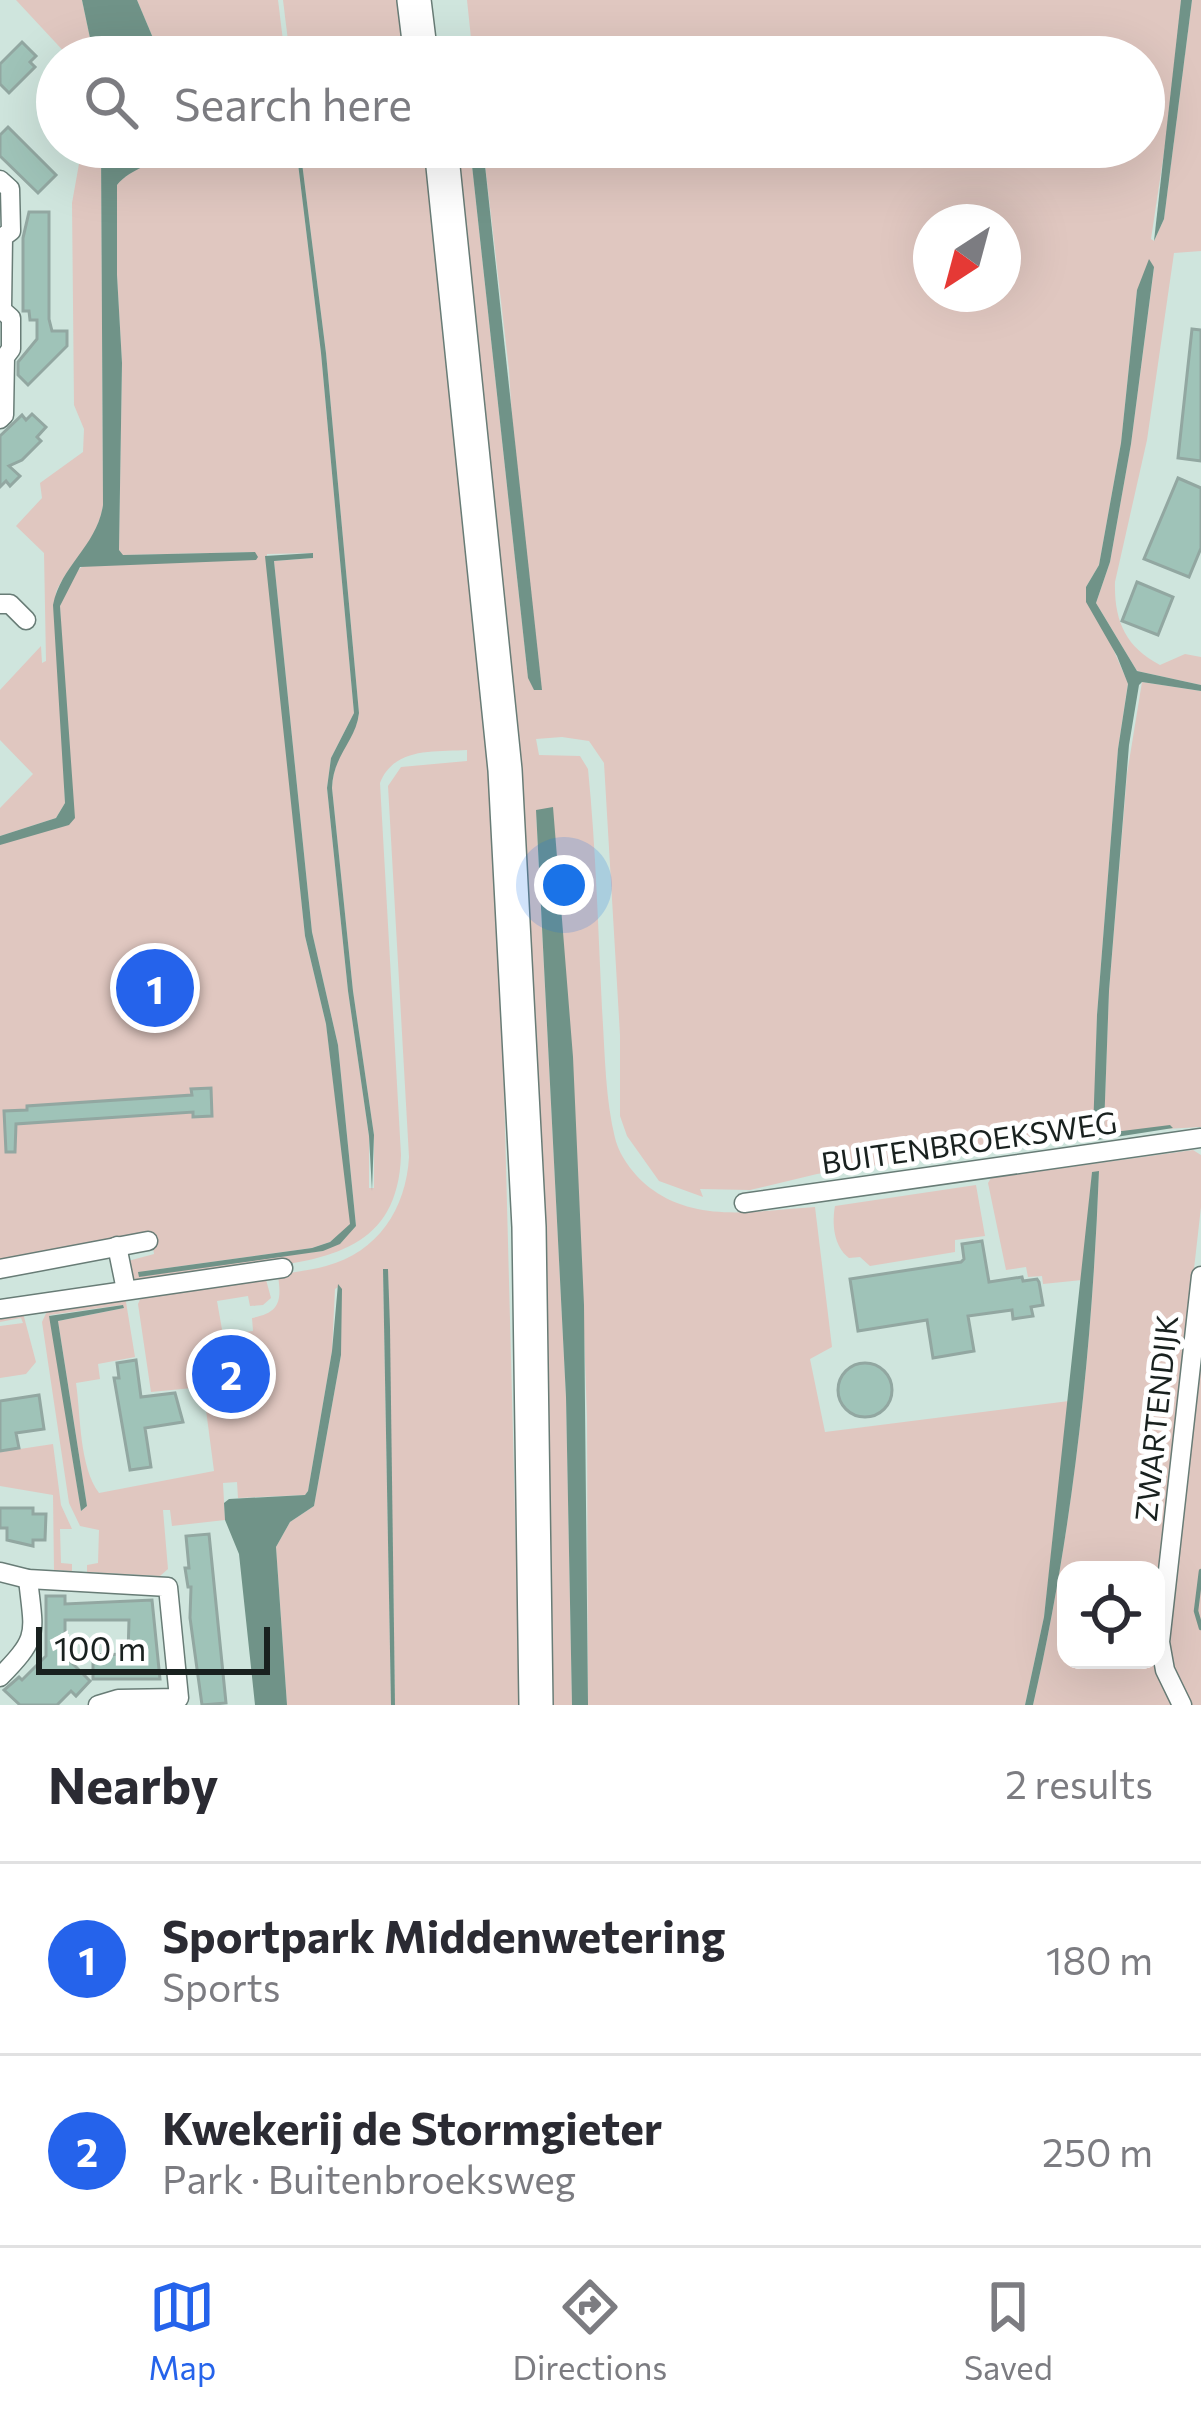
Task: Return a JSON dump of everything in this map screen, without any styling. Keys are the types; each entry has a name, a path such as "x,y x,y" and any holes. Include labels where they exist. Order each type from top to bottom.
{"highway":[{"path":"418,0 420,36"},
{"path":"418,0 426,36"},
{"path":"433,168 476,557 509,997 525,1477 525,1705"},
{"path":"443,168 506,792 529,1227 536,1705"}],"street":[{"path":"0,180 10,190 11,231 1,237 1,310 10,318 11,349 3,356 4,415 0,419"},
{"path":"0,604 10,604 26,620"},
{"name":"BUITENBROEKSWEG","path":"744,1203 1201,1138"},
{"path":"0,1269 148,1241"},
{"path":"117,1246 126,1290"},
{"path":"0,1310 283,1268"},
{"name":"ZWARTENDIJK","path":"1182,1705 1165,1670 1160,1642 1201,1276"},
{"path":"0,1572 28,1580 168,1587 179,1698 118,1699 98,1705"},
{"path":"0,1677 29,1647 34,1633 28,1580"}],"shaded area":[{"path":"16,0 82,0 90,36 49,36"},
{"path":"82,0 137,0 152,36 90,36"},
{"path":"137,0 278,0 282,36 152,36"},
{"path":"283,0 407,0 411,36 287,36"},
{"path":"467,0 1181,0 1165,146 1165,36 471,36"},
{"path":"1181,0 1192,0 1164,219 1154,241"},
{"path":"1192,0 1201,0 1201,251 1174,253 1147,440 1115,582 1120,620 1130,641 1160,665 1185,654 1201,657 1201,685 1137,671 1096,603 1110,562 1131,444 1154,268 1137,290 1121,443 1099,565 1086,587 1128,683 1118,749 1097,1015 1094,1134 817,1174 750,1190 700,1189 703,1197 659,1181 627,1136 620,1116 620,1035 604,763 589,741 536,739 539,755 580,756 588,769 606,1074 617,1145 647,1185 671,1201 732,1212 815,1207 832,1347 810,1359 825,1432 1069,1401 1044,1617 1025,1705 588,1705 581,1245 536,811 566,1397 572,1705 546,1705 451,168 472,168 528,678 509,370 485,168 1162,168 1154,241 1164,219"},
{"path":"78,168 101,168 103,505 96,529 56,592 65,803 56,818 0,836 0,808 33,774 0,740 0,690 41,646 42,663 46,661 44,553 16,526 42,498 40,483 83,452 84,429 74,405 72,203"},
{"path":"101,168 140,168 117,185 122,363 119,550 123,555 255,552 258,557 80,567 60,606 75,818 69,825 0,845 0,836 56,818 65,803 53,605 63,578 94,532 103,505"},
{"path":"139,168 299,168 321,353 354,713 331,758 327,788 369,1136 369,1188 374,1188 374,1135 332,788 359,713 326,353 303,168 427,168 483,679 501,973 520,1705 395,1705 388,1269 383,1270 391,1705 287,1705 276,1547 290,1522 314,1506 341,1355 340,1286 335,1289 332,1351 308,1491 305,1495 238,1498 237,1482 223,1483 225,1520 172,1526 170,1510 163,1510 168,1569 160,1576 87,1572 87,1565 98,1563 99,1530 80,1526 69,1503 42,1322 48,1309 123,1298 126,1302 135,1357 98,1364 100,1379 76,1383 84,1455 99,1493 214,1471 203,1387 151,1392 138,1304 143,1293 265,1276 271,1298 263,1305 250,1306 248,1296 217,1301 223,1335 253,1331 252,1318 277,1305 278,1276 344,1259 374,1239 395,1211 409,1157 388,786 401,767 467,761 467,750 405,757 386,771 380,783 401,1155 397,1187 387,1212 372,1231 352,1245 304,1261 137,1286 132,1284 128,1261 154,1254 151,1234 0,1264 0,839 70,819 60,606 64,594 73,576 87,564 257,557 254,552 122,555 119,550 122,363 117,185","holes":["313,553 313,558 274,561 312,932 338,1045 356,1226 323,1251 138,1272 312,1248 330,1242 351,1224 326,1024 305,936 267,554","124,1308 58,1321 87,1506 81,1511 50,1315"]},
{"path":"299,168 303,168 326,353 359,713 336,766 332,788 374,1135 372,1191 327,788 331,758 354,713 321,353"},
{"path":"472,168 485,168 542,690 534,690 528,678"},
{"path":"1149,259 1154,267 1131,444 1110,562 1096,603 1137,671 1201,685 1201,691 1139,685 1129,745 1109,991 1104,1128 1114,1132 1173,1128 1097,1140 1093,1131 1097,1015 1118,749 1128,684 1086,602 1086,587 1099,565 1121,443 1137,290"},
{"path":"313,553 313,558 274,561 312,932 338,1045 356,1226 340,1244 323,1251 139,1277 138,1272 312,1248 330,1242 350,1224 326,1024 305,936 265,556"},
{"path":"1142,682 1201,691 1201,1127 1114,1132 1104,1128 1109,991 1127,774"},
{"path":"553,807 573,1057 584,1305 588,1705 572,1705 566,1397 536,810"},
{"path":"1193,1150 1201,1155 1201,1207 1161,1561 1061,1561 1078,1440 1099,1172 1092,1172 1082,1280 1043,1284 1042,1276 1028,1277 1026,1267 1006,1270 988,1183 991,1178"},
{"path":"1099,1171 1091,1305 1070,1507 1033,1705 1025,1705 1044,1617 1092,1172"},
{"path":"976,1185 985,1236 955,1240 955,1252 870,1266 860,1257 849,1258 837,1240 835,1206"},
{"path":"383,1269 388,1269 390,1327 395,1705 391,1705"},
{"path":"338,1284 342,1289 341,1355 314,1506 290,1522 276,1547 287,1705 255,1705 239,1554 225,1520 224,1503 308,1491 332,1351"},
{"path":"123,1305 58,1321 87,1506 81,1511 49,1316"},
{"path":"0,1313 23,1313 36,1362 26,1374 0,1378 0,1326 23,1323 21,1318 0,1322"},
{"path":"1201,1336 1201,1705 1188,1705 1174,1680 1165,1643"},
{"path":"53,1444 61,1505 72,1529 60,1529 61,1563 72,1564 72,1571 54,1570 53,1495 0,1486 0,1452"},
{"path":"1057,1584 1057,1669 1156,1669 1173,1705 1033,1705"}],"building":[{"path":"22,42 36,56 30,62 35,67 9,93 0,84 0,64"},
{"path":"8,127 36,155 36,168 49,168 56,175 38,193 0,156 0,135"},
{"path":"29,212 49,212 49,319 52,331 67,331 67,346 28,385 18,375 18,362 37,339 37,320 30,320 29,311 23,311 23,238"},
{"path":"1192,329 1201,330 1201,461 1178,458"},
{"path":"32,414 46,427 37,437 41,441 9,466 20,476 10,486 6,481 0,487 0,436 22,415 26,420"},
{"path":"1178,478 1201,488 1201,548 1189,577 1144,559"},
{"path":"1137,582 1173,597 1158,635 1122,621"},
{"path":"211,1088 212,1116 193,1117 193,1112 16,1124 15,1152 6,1152 4,1111 192,1095 191,1089"},
{"path":"982,1241 989,1282 1037,1279 1043,1305 1031,1307 1033,1316 1013,1319 1012,1310 968,1316 974,1351 933,1358 927,1320 858,1331 850,1279 961,1262 962,1244"},
{"path":"136,1360 141,1397 175,1393 183,1422 145,1428 151,1467 130,1470 114,1378 119,1378 117,1363"},
{"path":"865,1363 884,1371 892,1390 884,1409 865,1417 846,1409 838,1390 846,1371"},
{"path":"39,1395 44,1429 16,1433 19,1448 0,1451 0,1401"},
{"path":"0,1508 33,1508 33,1514 46,1514 45,1540 33,1540 33,1546 7,1540 7,1528 0,1528"},
{"path":"209,1534 226,1703 202,1705 190,1618 191,1587 185,1568 189,1568 186,1536"},
{"path":"46,1596 65,1596 65,1604 152,1600 160,1679 93,1679 93,1655 128,1654 129,1620 65,1620 65,1656 90,1681 76,1696 71,1691 57,1705 20,1705 4,1690 46,1656"}],"waterway":[{"path":"1201,1571 1196,1611 1201,1628"}],"place":[{"name":"Sportpark Middenwetering","path":"155,988"},
{"name":"Kwekerij de Stormgieter","path":"231,1374"}]}
